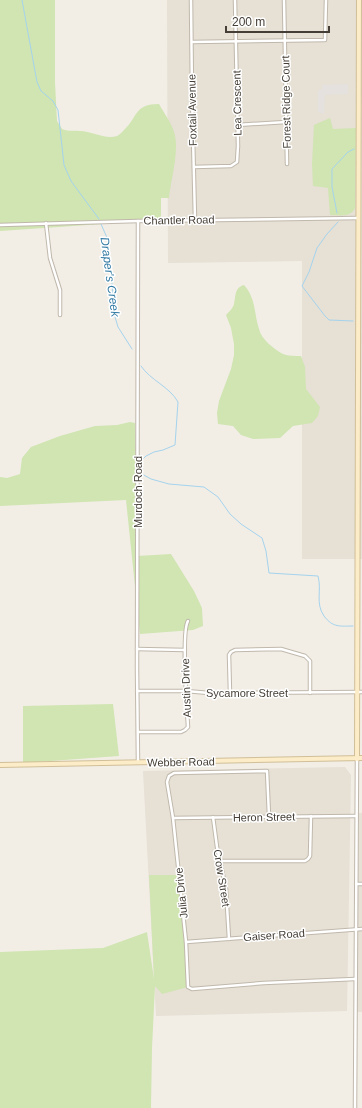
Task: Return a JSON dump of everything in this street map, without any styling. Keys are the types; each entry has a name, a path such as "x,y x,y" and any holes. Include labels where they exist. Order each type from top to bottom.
{"main road":[{"path":"357,758 360,692 358,218 359,0"},
{"name":"Webber Road","path":"0,764 138,763 362,758"}],"street":[{"name":"Foxtail Avenue","path":"191,0 195,220"},
{"name":"Lea Crescent","path":"194,167 231,166 235,164 238,157 235,0"},
{"name":"Forest Ridge Court","path":"284,0 287,164"},
{"path":"192,42 325,40 326,0"},
{"path":"237,125 286,122"},
{"name":"Chantler Road","path":"0,225 138,220 358,218"},
{"name":"Murdoch Road","path":"138,220 138,763"},
{"path":"46,224 50,258 60,290 60,315"},
{"name":"Austin Drive","path":"138,732 181,732 188,727 185,625 188,621"},
{"path":"137,649 185,650"},
{"path":"230,693 230,652 235,650 281,649 305,656 310,661 310,693"},
{"name":"Sycamore Street","path":"137,691 186,691 209,693 360,692"},
{"path":"355,1108 357,758"},
{"name":"Julia Drive","path":"269,816 267,772 174,774 168,776 167,782 186,942 188,987 192,989 264,983 355,979"},
{"path":"220,861 305,862 310,856 311,816"},
{"name":"Heron Street","path":"172,818 356,816"},
{"name":"Crow Street","path":"213,817 226,889 229,939"},
{"path":"356,884 362,884"},
{"name":"Gaiser Road","path":"186,942 362,929"}],"shaded area":[{"path":"167,0 362,0 362,559 302,559 302,261 168,263"},
{"path":"348,84 348,94 325,95 324,114 318,112 318,90 322,89 322,85"},
{"path":"345,767 351,775 347,1011 156,1016 143,771"},
{"path":"359,813 362,813 362,1012 356,1012"}],"green space":[{"path":"0,0 55,0 55,82 57,121 62,129 70,131 85,131 108,137 117,136 128,125 137,112 145,106 159,104 173,128 176,139 169,198 161,198 161,220 0,231"},
{"path":"330,118 333,129 356,128 355,208 348,215 330,215 328,188 313,186 312,164 314,125"},
{"path":"244,285 253,301 260,333 272,347 283,354 289,356 301,356 305,367 306,389 320,407 318,416 312,423 293,426 280,438 253,439 241,435 233,426 218,424 217,413 219,401 231,369 234,355 234,344 231,328 226,315 231,310 238,288"},
{"path":"130,422 135,423 137,556 171,554 194,591 202,608 203,626 193,630 140,634 126,500 0,506 0,477 7,478 20,474 22,458 31,447 60,436 95,426 117,425"},
{"path":"113,704 119,756 23,763 23,706"},
{"path":"149,875 179,875 186,942 188,987 162,994 155,986 151,1108 0,1108 0,952 103,948 147,932 154,979"}],"waterway":[{"name":"Draper's Creek","path":"22,0 37,82 41,91 53,101 58,110 64,165 71,181 99,219"},
{"name":"Draper's Creek","path":"337,213 332,187 332,169 348,152 354,149"},
{"name":"Draper's Creek","path":"338,222 317,248 309,272 302,286 329,320 353,321"},
{"name":"Draper's Creek","path":"101,224 108,240 115,317 118,327 132,349"},
{"name":"Draper's Creek","path":"141,366 149,375 170,392 178,402 175,445 146,456 142,460 142,474 151,479 169,484 204,487 218,497 230,514 241,524 262,538 266,551 269,573 318,576 319,602 324,616 330,623 340,626 353,626"}]}
